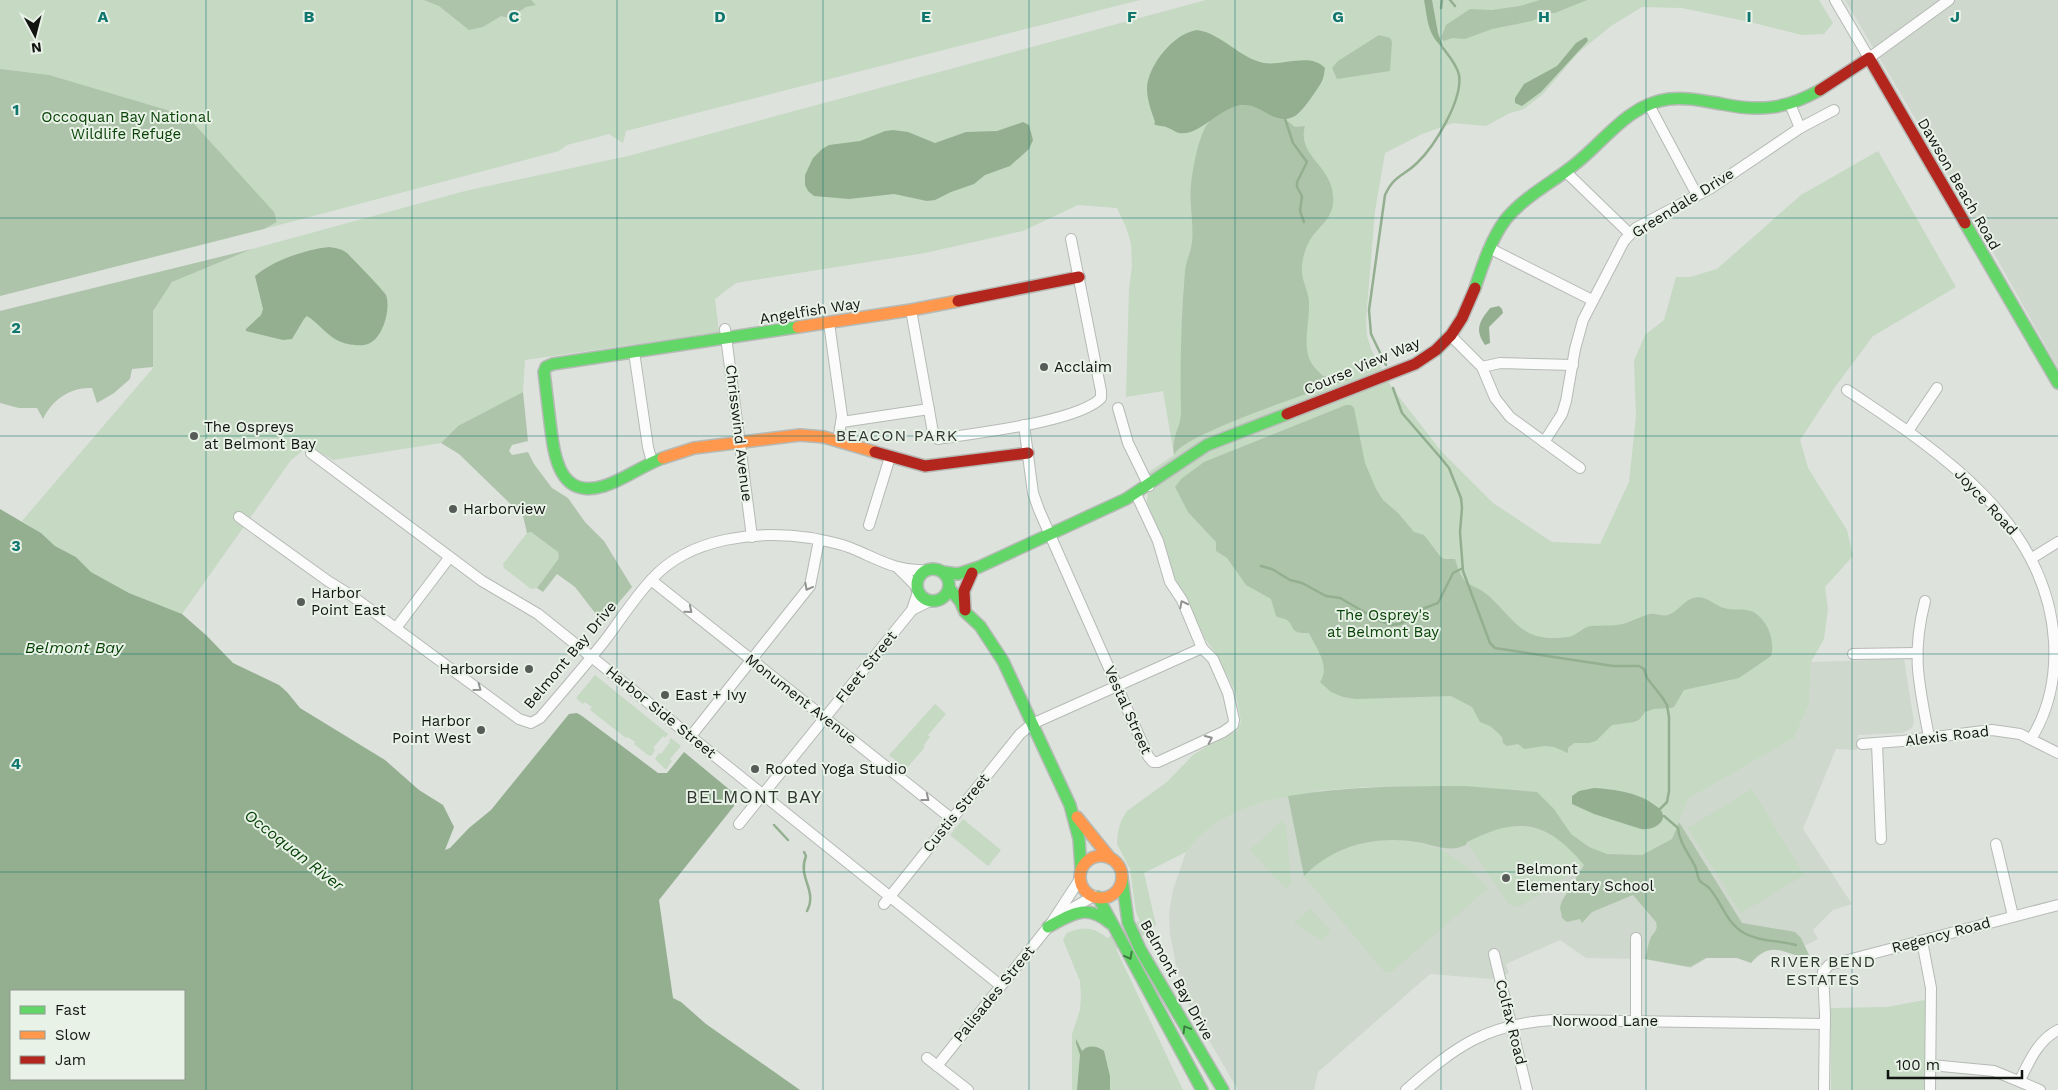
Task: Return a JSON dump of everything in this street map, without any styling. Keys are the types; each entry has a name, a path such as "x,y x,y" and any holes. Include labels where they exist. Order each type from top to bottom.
{"street":[{"name":"Dawson Beach Road","path":"1835,0 2058,383"},
{"path":"1869,58 1949,0"},
{"name":"Course View Way","path":"949,587 976,570 1136,494 1207,445 1415,364 1428,356 1450,336 1465,315 1489,248 1500,228 1527,199 1566,172 1622,121 1649,105 1661,101 1686,98 1702,99 1748,108 1770,108 1790,104 1813,93 1869,58"},
{"path":"1790,104 1800,128"},
{"path":"1649,105 1697,195"},
{"name":"Greendale Drive","path":"1544,442 1562,414 1578,335 1592,300 1619,248 1630,234 1643,224 1697,195 1800,128 1834,110"},
{"path":"1566,172 1630,234"},
{"path":"911,310 934,435 938,438 1024,425 1064,416 1096,404 1102,398 1071,239"},
{"path":"1489,248 1592,300"},
{"name":"Angelfish Way","path":"652,462 604,486 585,488 573,485 561,473 555,458 543,375 545,368 553,364 634,352 726,334 829,323 911,310 1078,277"},
{"path":"829,323 842,422 838,441"},
{"name":"Chrisswind Avenue","path":"726,334 752,537"},
{"path":"1450,336 1482,366 1489,386 1510,417 1580,468"},
{"path":"634,352 648,447 652,462 700,446 808,434 931,467 1028,454"},
{"path":"1482,366 1500,363 1573,364"},
{"path":"1908,431 1937,388"},
{"name":"Joyce Road","path":"1847,390 1940,455 1989,501 2018,536 2032,558 2046,591 2054,626 2056,648 2047,704 2042,719 2031,739"},
{"path":"1118,408 1128,443 1149,486"},
{"path":"842,422 929,409"},
{"name":"Vestal Street","path":"1024,425 1033,493 1150,760 1158,762 1224,732 1233,725 1233,715 1228,693 1214,659 1202,648 1185,607 1170,582 1158,541 1136,494"},
{"name":"Harbor Side Street","path":"311,453 449,558 482,581 538,614 763,794 887,901 1000,985"},
{"path":"869,525 890,457"},
{"name":"Belmont Bay Drive","path":"239,517 396,628 520,719 527,722 536,721 540,718 592,656 651,580 668,564 696,548 718,542 752,537 786,535 819,540 850,548 899,569 937,570 942,572 947,577 949,587 960,601 965,612 980,626 996,648 1070,805 1082,825 1110,858 1118,864 1122,878 1128,922 1140,949 1223,1090"},
{"path":"691,736 810,586 819,540"},
{"path":"2032,558 2058,542"},
{"path":"396,628 449,558"},
{"name":"Belmont Bay Drive","path":"899,569 924,599 965,612"},
{"path":"917,589 919,577 927,570"},
{"path":"965,612 964,591 976,570"},
{"name":"Course View Way","path":"942,572 958,574 976,570"},
{"name":"Monument Avenue","path":"651,580 952,819"},
{"path":"933,601 946,595 949,587"},
{"name":"Fleet Street","path":"739,824 912,610 917,589"},
{"name":"Fleet Street","path":"912,610 933,601"},
{"path":"1925,601 1916,653 1918,679 1929,737"},
{"name":"Custis Street","path":"887,901 1020,734 1032,724 1202,648"},
{"path":"1853,654 1916,653"},
{"name":"Alexis Road","path":"1862,744 1992,730 2006,731 2031,739 2058,753"},
{"path":"1876,744 1881,839"},
{"name":"Belmont Bay Drive","path":"1070,805 1079,839 1081,874 1084,888 1096,897 1202,1090"},
{"path":"1996,844 2013,916"},
{"path":"1081,874 1086,862 1093,857 1102,856 1110,858"},
{"name":"Palisades Street","path":"937,1066 1050,925 1081,874"},
{"path":"1096,897 1107,897 1114,893 1120,886 1122,878"},
{"name":"Palisades Street","path":"1050,925 1069,910 1096,897"},
{"name":"Regency Road","path":"1825,1024 1823,972 1828,965 2058,905"},
{"path":"1050,925 1070,914 1084,911 1101,914 1114,929"},
{"path":"1636,938 1636,1021"},
{"path":"1922,940 1931,988 1930,1090"},
{"name":"Colfax Road","path":"1494,954 1527,1090"},
{"name":"Norwood Lane","path":"1406,1090 1442,1059 1466,1042 1512,1024 1553,1020 1825,1024"},
{"path":"1824,1090 1825,1024"},
{"path":"2020,1080 2036,1050 2044,1040 2058,1030"},
{"path":"927,1058 968,1090"},
{"path":"1930,1065 1994,1071 2020,1080 2040,1090"}],"shaded area":[{"path":"1845,0 2058,0 2058,368 1973,216"},
{"name":"Belmont Elementary School","path":"1904,659 1914,722 1912,728 1902,733 1858,735 1857,750 1836,749 1803,829 1852,904 1833,910 1813,930 1818,939 1802,947 1734,941 1691,968 1645,959 1586,958 1560,940 1506,964 1509,973 1492,979 1430,974 1318,1072 1314,1090 1238,1090 1190,1008 1177,970 1170,934 1169,913 1173,890 1186,852 1213,825 1236,812 1263,802 1316,791 1672,839 1688,799 1794,738 1809,704 1811,662"}],"green space":[{"name":"Occoquan Bay National Wildlife Refuge","path":"0,0 1140,0 626,131 623,143 609,134 567,145 559,151 264,229 277,222 277,218 0,287"},
{"path":"424,0 531,0 536,5 526,7 509,18 501,16 483,27 469,30 439,6"},
{"name":"The Osprey's at Belmont Bay","path":"1206,0 1819,0 1833,23 1824,34 1802,35 1682,8 1642,7 1611,26 1578,53 1543,94 1524,109 1510,113 1486,126 1453,123 1422,134 1385,153 1375,211 1366,320 1367,336 1372,351 1392,388 1442,452 1493,503 1552,542 1600,544 1629,482 1636,417 1634,361 1645,335 1664,320 1676,277 1690,277 1717,269 1801,195 1878,151 1956,287 1873,336 1835,387 1800,440 1808,468 1847,530 1853,556 1825,587 1828,609 1824,639 1811,662 1809,704 1794,738 1688,799 1672,839 1642,855 1593,853 1464,786 1368,787 1316,791 1263,802 1236,812 1213,825 1186,852 1144,873 1156,925 1146,934 1116,949 1183,1090 1072,1090 1072,1034 1080,1010 1081,995 1080,981 1063,940 1067,933 1078,929 1093,930 1107,938 1140,921 1136,912 1130,869 1117,844 1121,821 1127,811 1167,782 1193,755 1237,731 1241,722 1235,691 1216,653 1205,639 1172,573 1157,525 1147,506 1149,472 1174,455 1163,391 1126,397 1129,289 1132,266 1131,244 1126,227 1117,208 1078,205 1023,231 925,253 736,283 715,299 719,332 525,360 523,392 458,426 441,443 333,460 309,446 291,460 182,614 129,593 91,572 76,557 55,546 41,533 22,521 153,368 153,311 172,282 252,249 465,191 628,156"},
{"path":"1540,0 1587,0 1555,13 1548,13 1532,21 1492,29 1465,39 1452,38 1444,41 1441,38 1446,25 1470,9 1492,10 1520,6"},
{"path":"1379,35 1390,38 1392,42 1390,71 1337,79 1332,68 1338,61"},
{"path":"0,69 49,75 187,116 274,212 277,222 264,229 0,296"},
{"path":"1248,105 1261,109 1275,118 1285,119 1295,127 1305,126 1304,137 1306,146 1329,180 1333,191 1332,210 1309,242 1303,262 1302,272 1309,301 1307,351 1315,368 1323,376 1350,379 1225,425 1182,446 1174,455 1174,442 1181,417 1183,306 1185,271 1192,242 1191,192 1195,162 1201,136 1211,119 1226,110"},
{"path":"252,249 172,282 153,311 153,367 132,369 130,379 114,393 97,403 92,388 69,392 51,406 43,419 37,408 19,408 0,403 0,311"},
{"path":"523,392 528,441 512,445 509,451 512,455 528,452 534,464 552,488 568,498 585,522 604,541 632,587 602,622 575,587 557,574 543,592 537,588 559,558 558,552 531,532 527,533 523,516 459,454 441,443 458,426"},
{"path":"1346,405 1351,405 1354,408 1365,463 1383,500 1398,513 1414,532 1424,535 1440,556 1444,559 1455,559 1462,577 1469,584 1491,598 1523,630 1541,637 1568,637 1591,626 1620,625 1650,614 1668,615 1675,612 1689,599 1702,597 1720,607 1748,610 1761,618 1771,636 1771,656 1739,678 1684,690 1674,707 1654,709 1645,712 1639,720 1634,722 1612,725 1596,741 1574,743 1568,748 1568,753 1554,747 1545,746 1524,749 1518,744 1507,746 1503,743 1502,737 1497,732 1490,726 1480,722 1472,707 1451,696 1356,699 1343,697 1331,692 1320,682 1324,670 1323,663 1309,633 1298,632 1288,621 1276,616 1271,599 1246,585 1227,558 1216,551 1216,542 1188,512 1175,487 1181,479 1204,462"},
{"path":"531,532 558,552 559,558 537,588 531,589 504,568 503,564 527,533"},
{"path":"595,675 668,734 665,738 663,736 653,748 655,750 651,756 634,744 635,742 628,737 626,738 590,710 592,707 585,702 583,704 576,698"},
{"path":"935,704 946,714 928,735 930,737 923,746 925,747 906,769 889,755"},
{"path":"671,738 681,746 670,759 672,761 666,770 655,759 659,753 661,754"},
{"path":"1465,786 1537,792 1554,809 1571,834 1589,847 1607,854 1642,855 1672,839 1679,822 1742,923 1795,932 1801,938 1811,959 1779,950 1772,950 1759,955 1751,963 1737,958 1706,958 1690,967 1645,959 1650,939 1657,925 1633,895 1592,912 1582,923 1580,919 1567,922 1562,918 1560,907 1562,901 1584,865 1557,839 1544,831 1530,827 1501,828 1467,842 1466,845 1453,848 1442,848 1401,840 1386,840 1356,845 1328,857 1304,876 1288,796 1354,788"},
{"path":"1752,789 1804,875 1741,913 1688,828"},
{"path":"963,819 1001,850 988,866 950,835"},
{"path":"1282,821 1286,825 1291,884 1286,889 1250,850"},
{"path":"1506,826 1531,828 1550,835 1567,847 1584,865 1519,907 1509,904 1467,842 1491,830"},
{"path":"1381,840 1415,842 1441,850 1464,865 1488,888 1391,972 1384,971 1304,876 1321,861 1340,851 1359,844"},
{"path":"1310,909 1331,931 1322,940 1294,923"},
{"path":"1925,1000 1925,1090 1831,1090 1831,1008 1887,1007"}],"water":[{"path":"1424,0 1432,0 1438,33 1444,49 1431,32"},
{"path":"1197,30 1215,36 1247,56 1264,63 1304,60 1319,63 1325,68 1323,79 1301,110 1295,116 1288,119 1275,118 1259,109 1245,105 1227,110 1203,126 1187,133 1179,133 1156,125 1154,124 1147,92 1148,79 1157,60 1171,44 1188,32"},
{"path":"1586,37 1587,42 1541,92 1522,106 1515,103 1515,98 1524,84 1557,66 1576,43"},
{"path":"1023,122 1029,125 1033,140 1029,149 1010,166 985,175 974,184 935,200 927,201 894,194 849,199 814,196 805,185 805,175 813,158 829,145 860,141 885,131 893,130 908,132 935,143 966,132 997,131"},
{"path":"329,247 347,253 386,295 387,315 382,329 375,340 364,345 344,343 329,335 307,316 292,339 283,340 246,331 261,315 263,309 255,276 271,265 290,257"},
{"path":"1499,306 1503,313 1489,327 1490,343 1485,345 1479,330 1481,321 1490,308"},
{"path":"0,509 41,533 55,546 76,557 91,572 129,593 182,614 233,663 279,685 300,708 385,760 419,790 443,805 454,827 445,850 450,848 469,828 491,810 569,714 577,713 582,716 658,773 667,773 684,752 736,795 734,806 659,900 673,998 681,1002 706,1024 800,1090 0,1090"},
{"path":"1594,788 1618,791 1642,798 1661,811 1663,819 1657,826 1641,829 1594,814 1572,804 1572,796 1579,791"},
{"path":"1076,1039 1082,1051 1087,1047 1093,1046 1104,1051 1110,1076 1110,1090 1077,1090 1080,1055"}],"waterway":[{"path":"1441,8 1442,0"},
{"path":"1450,0 1455,6"},
{"path":"1386,365 1371,334 1369,310 1385,195 1392,183 1412,168 1432,145 1452,109 1457,96 1459,75 1455,64 1443,48"},
{"path":"1285,119 1293,143 1307,162 1297,182 1297,187 1302,196 1300,211 1304,222"},
{"path":"1393,388 1402,413 1449,468 1461,498 1460,532 1463,571 1490,643 1495,648 1501,649 1613,666 1639,666 1644,669 1647,678 1662,697 1667,705 1669,717 1669,791 1667,802 1660,809"},
{"path":"1261,566 1272,569 1290,580 1302,583 1326,596 1340,598 1378,620 1391,625 1413,618 1422,609 1438,603 1453,573 1463,568"},
{"path":"1664,816 1678,828 1682,843 1695,866 1698,878 1708,887 1728,918 1738,929 1756,938 1796,945"},
{"path":"774,825 788,840"},
{"path":"804,852 806,856 804,871 810,897 807,911"}],"traffic: fast":[{"path":"1475,288 1492,243 1513,211 1566,172 1617,125 1641,108 1654,102 1669,99 1696,100 1749,108 1772,107 1796,101 1820,90"},
{"path":"1965,223 2058,383"},
{"path":"663,458 604,486 589,489 577,486 568,480 561,471 554,447 544,372 546,367 553,364 798,327"},
{"path":"943,572 958,574 979,567 1126,499 1207,445 1287,414"},
{"path":"933,569 945,573 949,585 945,597 933,601 921,597 917,585 921,573 933,569"},
{"path":"949,588 960,601 965,612 980,626 1003,661 1070,805 1079,839 1081,869"},
{"path":"1122,878 1128,922 1140,949 1223,1090"},
{"path":"1098,897 1202,1090"},
{"path":"1048,927 1064,918 1086,912 1094,913 1110,923"}],"traffic: slow":[{"path":"798,327 958,301"},
{"path":"663,458 694,448 800,435 824,437 875,452"},
{"path":"1077,817 1110,858"},
{"path":"1097,856 1105,856 1116,862 1122,877 1116,892 1105,898 1097,898 1086,892 1080,881 1080,873 1086,862 1097,856"}],"traffic: jam":[{"path":"1820,90 1869,58 1965,223"},
{"path":"958,301 1079,277"},
{"path":"1287,414 1415,364 1436,350 1451,335 1462,318 1475,288"},
{"path":"875,452 925,466 1028,453"},
{"path":"965,610 964,591 972,573"}],"place":[{"name":"Acclaim","path":"1044,367"},
{"name":"The Ospreys at Belmont Bay","path":"194,436"},
{"name":"Harborview","path":"453,509"},
{"name":"Harbor Point East","path":"301,602"},
{"name":"Harborside","path":"529,669"},
{"name":"East + Ivy","path":"665,695"},
{"name":"Harbor Point West","path":"481,730"},
{"name":"Rooted Yoga Studio","path":"755,769"},
{"name":"Belmont Elementary School","path":"1506,878"}],"district":[{"name":"BEACON PARK","path":"897,435"},
{"name":"BELMONT BAY","path":"754,796"},
{"name":"RIVER BEND ESTATES","path":"1823,970"}],"water label":[{"name":"Belmont Bay","path":"74,647"},
{"name":"Occoquan River","path":"294,850"}]}
